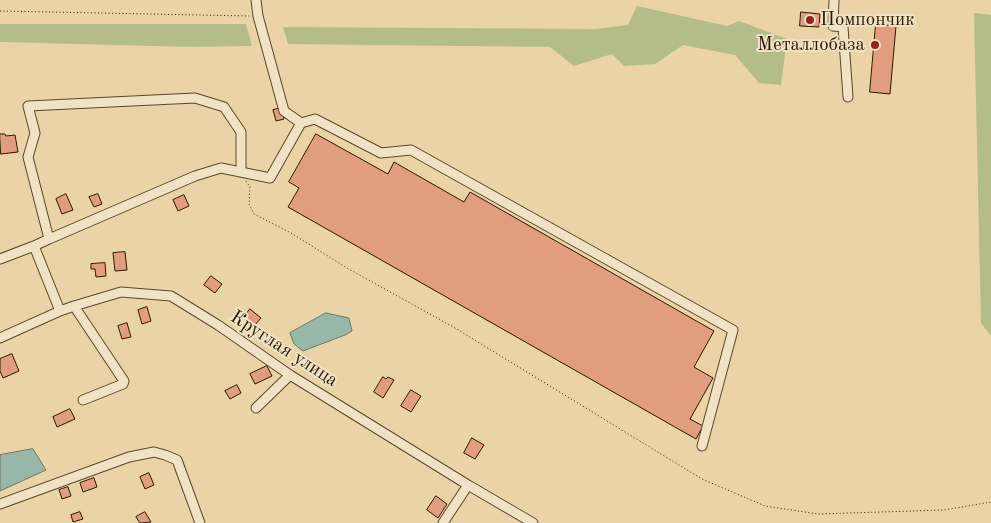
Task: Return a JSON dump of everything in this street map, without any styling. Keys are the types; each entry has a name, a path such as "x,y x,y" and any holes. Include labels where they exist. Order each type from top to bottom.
{"street":[{"path":"256,0 258,16 284,111 301,123"},
{"path":"834,0 833,26 843,27 848,97"},
{"path":"49,239 28,157 35,133 28,106 195,98 224,106 241,132 241,172"},
{"path":"0,259 196,176 221,168 270,178 301,123 315,119 381,153 411,150 733,330 702,446"},
{"path":"34,246 60,311"},
{"name":"Круглая улица","path":"0,338 60,311 121,292 170,296 218,325 290,375 533,523"},
{"path":"74,306 124,381 123,384 83,400"},
{"path":"256,408 290,375"},
{"path":"0,504 129,457 154,452 178,460 200,523"},
{"path":"443,523 468,485"}],"path":[{"path":"0,10 258,16"},
{"path":"241,172 250,187 249,204 254,214 291,233 346,268 455,328 702,479 765,506 818,514 944,510 991,502"}],"green space":[{"path":"637,6 727,26 739,21 787,39 781,85 759,83 735,55 683,45 655,64 624,66 612,54 574,66 550,47 288,44 283,27 595,29 628,25"},
{"path":"974,13 991,15 991,336 981,323"},
{"path":"0,24 246,24 252,46 193,47 0,42"}],"shaded area":[{"path":"326,313 349,318 352,331 303,351 294,344 290,333"},
{"path":"33,449 46,470 0,491 0,455"}],"building":[{"name":"Помпончик","path":"801,12 820,14 819,27 800,26"},
{"path":"876,24 896,26 890,94 870,92"},
{"path":"281,108 284,119 276,121 273,110"},
{"path":"0,134 5,134 6,136 15,135 18,152 1,154"},
{"path":"316,134 388,174 394,162 464,202 470,192 714,331 694,367 713,378 690,419 703,426 696,439 288,207 299,188 289,182"},
{"path":"66,194 73,210 62,214 56,199"},
{"path":"98,194 102,204 94,207 89,197"},
{"path":"184,195 189,206 178,211 173,200"},
{"path":"125,252 127,270 115,271 113,253"},
{"path":"105,263 106,276 96,277 95,269 91,269 91,264"},
{"path":"211,276 222,284 215,293 204,285"},
{"path":"147,307 151,321 142,324 138,310"},
{"path":"250,309 261,318 254,326 244,318"},
{"path":"127,323 131,337 122,339 118,326"},
{"path":"12,354 19,371 3,378 0,371 0,359"},
{"path":"267,366 272,376 255,384 250,374"},
{"path":"383,377 394,380 383,398 374,392"},
{"path":"237,385 241,393 230,399 225,391"},
{"path":"411,390 421,396 411,412 401,406"},
{"path":"70,409 75,419 57,427 53,417"},
{"path":"472,438 484,445 475,459 464,453"},
{"path":"149,473 154,485 145,489 140,477"},
{"path":"94,478 97,487 83,492 80,483"},
{"path":"68,487 71,496 62,499 59,490"},
{"path":"436,496 447,504 438,518 427,510"},
{"path":"80,512 83,519 73,522 71,515"},
{"path":"145,512 151,522 140,523 136,517"}],"place":[{"name":"Помпончик","path":"810,20"},
{"name":"Металлобаза","path":"875,45"}]}
